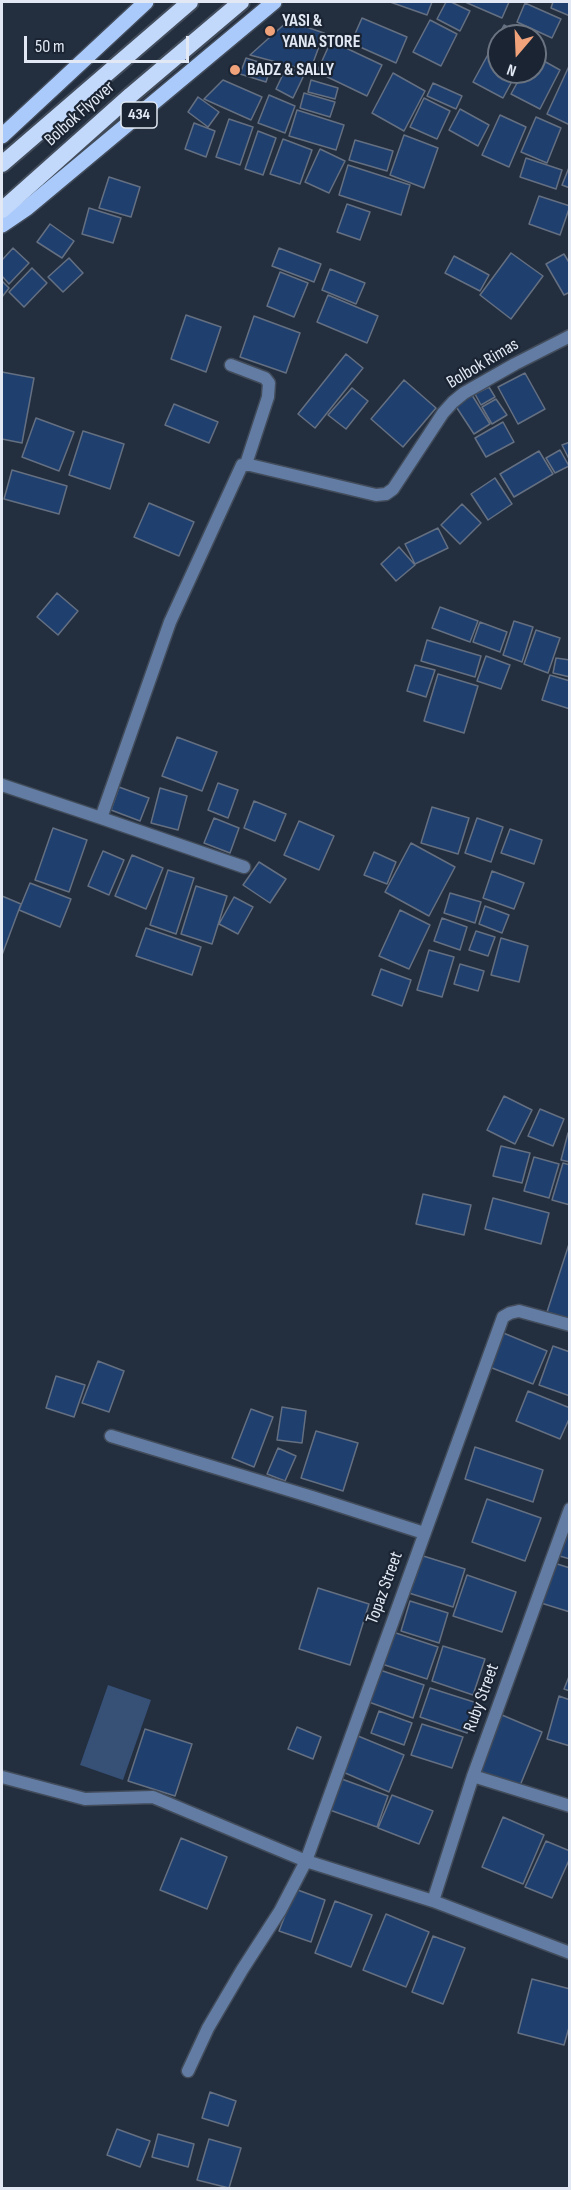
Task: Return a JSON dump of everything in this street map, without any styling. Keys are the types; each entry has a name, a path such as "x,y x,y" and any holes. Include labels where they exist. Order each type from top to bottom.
{"highway":[{"name":"Bolbok Flyover","path":"2,165 190,2"},
{"name":"Bolbok Flyover","path":"2,210 131,95 241,2"}],"main road":[{"path":"2,136 146,2"},
{"name":"434","path":"2,225 27,208 274,2"}],"street":[{"name":"Bolbok Rimas","path":"246,464 376,495 386,494 393,489 443,413 453,402 464,393 515,364 570,336"},
{"path":"101,818 170,622 239,469 246,464 268,397 269,383 265,378 231,365"},
{"path":"2,785 244,867"},
{"name":"Topaz Street","path":"188,2071 214,2019 280,1911 306,1861 503,1317 519,1311 570,1324"},
{"path":"111,1436 424,1533"},
{"name":"Ruby Street","path":"433,1901 474,1776 570,1509"},
{"path":"474,1776 570,1806"},
{"path":"2,1777 85,1799 153,1797 306,1861 433,1901 570,1953"}],"shaded area":[{"path":"108,1685 151,1700 123,1780 80,1765"}],"building":[{"path":"390,2 432,2 427,15"},
{"path":"446,2 470,11 460,31 437,19"},
{"path":"465,2 509,2 502,18"},
{"path":"553,2 570,2 570,16 551,8"},
{"path":"525,3 561,19 552,38 547,36 547,24 517,22"},
{"path":"362,18 407,37 396,63 351,43"},
{"path":"430,20 457,34 441,66 413,52"},
{"path":"288,21 324,33 310,71 250,55"},
{"path":"331,41 382,65 367,96 317,72"},
{"path":"487,56 487,84 511,84 503,98 473,82"},
{"path":"246,58 271,66 266,82 240,74"},
{"path":"547,63 560,70 540,109 511,94 516,84 547,84"},
{"path":"570,64 570,125 547,114"},
{"path":"286,68 305,73 293,98 276,89"},
{"path":"393,73 425,91 404,131 372,113"},
{"path":"223,80 262,97 251,120 204,99"},
{"path":"311,80 338,88 335,99 308,92"},
{"path":"433,83 462,96 456,109 427,96"},
{"path":"304,93 335,102 330,117 300,108"},
{"path":"269,95 295,106 285,133 258,123"},
{"path":"198,97 219,112 208,127 188,112"},
{"path":"424,98 450,111 437,139 410,127"},
{"path":"460,109 489,125 478,146 449,130"},
{"path":"297,110 344,125 336,150 289,136"},
{"path":"500,115 526,127 509,167 482,155"},
{"path":"536,117 561,128 547,163 521,152"},
{"path":"229,119 253,127 240,165 216,157"},
{"path":"194,123 215,131 206,157 185,149"},
{"path":"258,131 276,138 263,175 245,169"},
{"path":"404,135 438,148 424,188 390,175"},
{"path":"283,139 312,150 300,184 270,174"},
{"path":"355,140 393,151 387,171 349,160"},
{"path":"320,149 345,161 329,193 305,182"},
{"path":"526,158 562,170 556,189 520,177"},
{"path":"348,165 410,185 401,215 339,195"},
{"path":"570,165 570,188 562,185"},
{"path":"109,177 140,187 131,217 99,208"},
{"path":"539,196 570,206 560,235 529,224"},
{"path":"347,204 370,212 360,240 337,232"},
{"path":"89,208 121,218 113,243 82,234"},
{"path":"50,224 74,241 62,258 37,242"},
{"path":"13,248 29,263 9,284 2,276 2,260"},
{"path":"279,248 321,264 314,282 272,266"},
{"path":"511,253 543,276 511,319 480,295"},
{"path":"564,254 570,264 570,292 564,295 546,264"},
{"path":"454,256 489,275 480,291 445,273"},
{"path":"69,258 83,273 63,292 48,277"},
{"path":"32,268 47,283 24,307 9,292"},
{"path":"330,269 365,283 356,304 322,290"},
{"path":"280,272 308,283 294,317 267,306"},
{"path":"2,281 9,288 2,297"},
{"path":"328,295 378,316 367,343 317,322"},
{"path":"186,315 221,327 206,372 171,359"},
{"path":"254,316 300,333 286,373 240,357"},
{"path":"346,354 363,368 315,428 298,414"},
{"path":"2,372 34,378 22,443 2,439"},
{"path":"525,373 545,409 518,424 498,387"},
{"path":"404,380 436,408 403,447 371,419"},
{"path":"489,387 495,397 481,405 475,394"},
{"path":"352,388 368,401 346,429 328,415"},
{"path":"472,395 490,424 474,434 455,405"},
{"path":"496,399 507,415 492,424 482,407"},
{"path":"174,404 218,422 209,443 165,425"},
{"path":"36,418 74,432 59,471 22,457"},
{"path":"503,422 514,442 486,457 475,438"},
{"path":"83,431 124,444 110,489 69,475"},
{"path":"570,442 570,461 562,445"},
{"path":"560,450 569,466 555,473 546,458"},
{"path":"539,451 553,474 514,497 500,474"},
{"path":"12,470 67,486 59,514 4,499"},
{"path":"495,478 512,504 488,520 471,494"},
{"path":"149,503 194,522 179,556 134,537"},
{"path":"462,504 481,523 460,544 441,525"},
{"path":"438,528 448,548 415,564 405,544"},
{"path":"399,547 415,565 396,581 381,564"},
{"path":"57,593 78,611 58,635 37,617"},
{"path":"440,607 478,621 470,642 432,628"},
{"path":"514,621 533,627 522,662 503,655"},
{"path":"480,622 507,632 500,652 473,642"},
{"path":"536,630 560,638 548,673 524,664"},
{"path":"427,640 481,656 475,677 421,661"},
{"path":"486,656 510,665 501,689 477,681"},
{"path":"556,658 570,660 570,677 553,673"},
{"path":"415,665 435,670 426,697 407,691"},
{"path":"438,674 478,686 464,733 424,721"},
{"path":"550,675 570,681 570,709 542,700"},
{"path":"177,737 217,752 202,791 162,776"},
{"path":"218,783 238,790 228,818 208,810"},
{"path":"119,787 149,798 140,821 111,810"},
{"path":"160,788 187,796 178,830 151,823"},
{"path":"254,801 286,814 275,841 244,828"},
{"path":"432,807 469,818 458,854 421,843"},
{"path":"214,818 239,828 230,853 204,843"},
{"path":"477,818 503,827 491,862 465,853"},
{"path":"299,821 334,836 319,870 284,855"},
{"path":"53,828 87,840 69,892 35,880"},
{"path":"510,829 542,840 534,864 501,853"},
{"path":"411,843 455,867 429,916 385,892"},
{"path":"103,851 124,860 109,895 88,886"},
{"path":"374,852 396,862 387,884 364,875"},
{"path":"132,855 163,868 146,909 115,896"},
{"path":"259,862 286,879 270,903 243,885"},
{"path":"168,870 194,878 176,934 150,925"},
{"path":"492,871 524,883 514,909 483,898"},
{"path":"30,883 71,899 60,927 19,910"},
{"path":"196,886 227,896 212,944 181,934"},
{"path":"450,893 481,902 475,923 444,913"},
{"path":"2,896 21,904 2,955"},
{"path":"234,897 253,907 238,934 219,924"},
{"path":"485,906 509,915 502,933 479,924"},
{"path":"400,910 430,925 409,969 379,956"},
{"path":"442,918 467,927 460,950 434,941"},
{"path":"146,928 201,947 192,975 136,956"},
{"path":"476,931 495,937 488,956 469,950"},
{"path":"501,938 528,946 519,982 491,975"},
{"path":"429,950 454,957 442,997 417,990"},
{"path":"460,964 484,971 478,991 454,984"},
{"path":"381,969 411,980 402,1006 372,995"},
{"path":"504,1096 532,1110 515,1144 487,1130"},
{"path":"540,1109 564,1119 553,1146 528,1136"},
{"path":"568,1133 570,1133 570,1162 561,1160"},
{"path":"501,1146 530,1153 522,1183 493,1176"},
{"path":"534,1157 559,1164 549,1198 524,1191"},
{"path":"563,1163 570,1165 570,1205 552,1200"},
{"path":"423,1194 471,1205 464,1235 416,1224"},
{"path":"493,1198 549,1213 541,1244 485,1229"},
{"path":"570,1245 570,1319 547,1312"},
{"path":"501,1332 547,1351 533,1384 487,1366"},
{"path":"553,1346 570,1352 570,1396 539,1385"},
{"path":"98,1361 124,1371 109,1412 82,1403"},
{"path":"56,1376 85,1385 74,1417 46,1408"},
{"path":"528,1391 570,1408 570,1417 560,1439 516,1421"},
{"path":"282,1407 306,1411 302,1443 277,1440"},
{"path":"251,1409 273,1417 254,1467 232,1458"},
{"path":"316,1431 358,1443 343,1491 301,1478"},
{"path":"475,1447 543,1470 533,1502 465,1479"},
{"path":"278,1448 296,1456 285,1481 267,1474"},
{"path":"487,1499 541,1518 525,1561 472,1542"},
{"path":"564,1530 570,1531 570,1559 556,1555"},
{"path":"420,1555 465,1569 453,1607 409,1593"},
{"path":"554,1563 570,1568 570,1612 541,1603"},
{"path":"467,1575 516,1592 502,1632 453,1616"},
{"path":"318,1588 369,1604 350,1665 299,1649"},
{"path":"410,1601 448,1613 439,1643 401,1631"},
{"path":"393,1632 438,1647 427,1679 382,1664"},
{"path":"443,1646 485,1659 473,1695 432,1681"},
{"path":"377,1669 424,1685 413,1718 366,1701"},
{"path":"570,1674 570,1691 564,1689"},
{"path":"430,1688 477,1703 467,1733 420,1717"},
{"path":"559,1696 570,1700 570,1746 547,1739"},
{"path":"379,1711 412,1723 404,1745 371,1733"},
{"path":"502,1715 542,1732 519,1788 478,1771"},
{"path":"422,1724 463,1737 452,1768 411,1755"},
{"path":"297,1727 321,1737 313,1759 288,1749"},
{"path":"145,1729 192,1744 175,1796 128,1781"},
{"path":"358,1736 404,1755 389,1792 343,1772"},
{"path":"339,1778 388,1796 377,1827 327,1809"},
{"path":"392,1795 433,1811 419,1844 378,1828"},
{"path":"503,1817 544,1835 523,1884 482,1867"},
{"path":"181,1838 227,1857 207,1909 160,1890"},
{"path":"546,1841 570,1851 570,1858 552,1898 525,1887"},
{"path":"295,1889 325,1900 311,1942 279,1931"},
{"path":"335,1901 372,1915 351,1967 315,1953"},
{"path":"386,1914 429,1932 406,1987 363,1970"},
{"path":"433,1936 465,1948 443,2004 412,1992"},
{"path":"532,1979 570,1989 570,2024 564,2045 518,2033"},
{"path":"210,2092 236,2101 228,2126 202,2118"},
{"path":"117,2129 150,2141 140,2167 107,2155"},
{"path":"158,2134 194,2144 188,2167 152,2157"},
{"path":"209,2139 241,2148 229,2188 197,2180"}],"place":[{"name":"YASI & YANA STORE","path":"270,31"},
{"name":"BADZ & SALLY","path":"235,70"}]}
